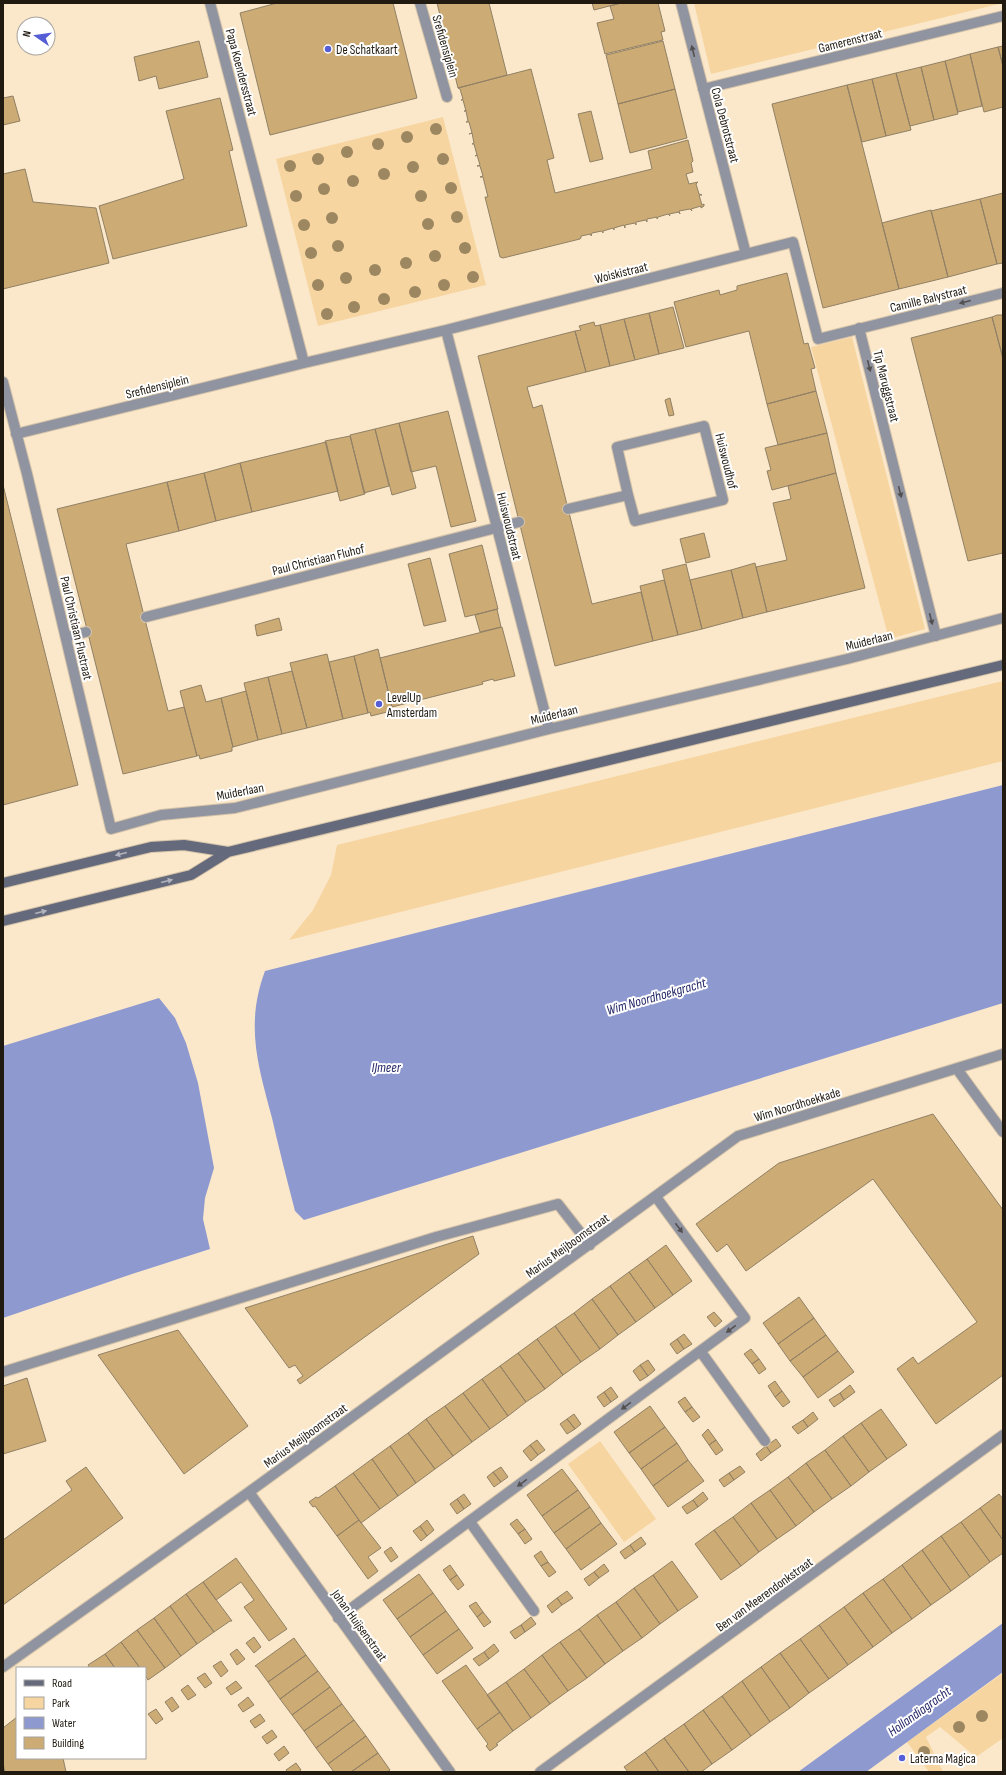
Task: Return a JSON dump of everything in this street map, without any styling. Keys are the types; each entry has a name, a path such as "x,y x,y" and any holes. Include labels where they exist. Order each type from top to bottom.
{"main road":[{"path":"3,921 191,875 228,852 1003,664"},
{"path":"3,882 151,847 184,845 228,852"}],"street":[{"name":"Papa Koendersstraat","path":"210,3 304,363"},
{"name":"Srefidensiplein","path":"420,3 447,97"},
{"name":"Cola Debrotstraat","path":"681,3 746,254"},
{"name":"Gamerenstraat","path":"703,89 1003,16"},
{"path":"746,254 793,242 818,339 859,328"},
{"name":"Woiskistraat","path":"502,315 746,254"},
{"name":"Camille Balystraat","path":"859,328 1003,293"},
{"name":"Srefidensiplein","path":"16,434 304,363 446,330 502,315"},
{"name":"Tip Maruggstraat","path":"859,328 936,636"},
{"name":"Huiswoudstraat","path":"446,330 549,729"},
{"name":"Paul Christiaan Flustraat","path":"3,382 66,637 111,829"},
{"name":"Huiswoudhof","path":"704,426 723,500 635,521 628,495 617,447 704,426"},
{"path":"568,509 628,495"},
{"path":"497,527 519,522"},
{"name":"Paul Christiaan Fluhof","path":"146,616 497,527"},
{"name":"Muiderlaan","path":"111,829 161,814 235,808 549,729 847,659 1003,618"},
{"path":"66,637 86,632"},
{"name":"Wim Noordhoekkade","path":"620,1222 738,1136 1003,1054"},
{"path":"957,1069 1003,1132"},
{"path":"338,1618 746,1318 656,1197"},
{"path":"3,1372 436,1237 558,1204 590,1244"},
{"name":"Marius Meijboomstraat","path":"3,1667 249,1492 620,1222"},
{"path":"701,1352 765,1441"},
{"name":"Ben van Meerendonkstraat","path":"540,1772 1003,1435"},
{"name":"Johan Huijsenstraat","path":"249,1492 450,1772"},
{"path":"470,1522 534,1611"}],"green space":[{"path":"694,3 1003,3 711,74"},
{"path":"443,117 486,285 318,326 276,159"},
{"path":"852,337 925,629 889,639 811,347"},
{"path":"1003,681 1003,761 289,940 313,910 331,875 337,845"},
{"path":"600,1441 656,1519 624,1542 568,1464"},
{"path":"1003,1673 1003,1738 976,1757 940,1727 926,1737 943,1772 929,1772 907,1742"}],"water":[{"name":"IJmeer","path":"1003,785 1003,1003 304,1220 295,1211 258,1062 255,1027 256,1009 259,991 265,971"},
{"path":"159,998 175,1018 186,1043 198,1083 214,1168 205,1198 203,1219 210,1249 3,1318 3,1046"},
{"name":"Hollandiagracht","path":"1003,1623 1003,1672 866,1772 798,1772"}],"building":[{"name":"De Schatkaart","path":"277,3 393,3 417,98 270,135 240,13"},
{"path":"437,3 489,3 507,75 458,88"},
{"path":"592,3 621,3 594,10"},
{"path":"621,3 658,3 665,31 661,32 663,40 605,54 597,23 614,19 610,6"},
{"path":"199,41 208,77 159,89 156,76 139,81 134,57"},
{"path":"663,41 675,89 618,104 606,55"},
{"path":"1003,46 1003,66 998,47"},
{"path":"998,47 1003,66 1003,107 984,112 970,54"},
{"path":"970,54 982,106 958,112 945,61"},
{"path":"945,61 958,114 934,120 921,67"},
{"path":"921,67 934,120 910,126 896,73"},
{"path":"531,69 554,158 547,160 555,193 652,169 648,151 688,140 693,161 691,163 693,172 686,174 689,184 698,182 696,184 699,194 702,195 699,195 702,205 704,204 704,206 701,208 701,206 691,209 692,211 690,209 679,211 680,214 679,212 669,214 670,216 668,214 658,217 657,219 657,217 647,219 647,222 646,220 636,222 636,225 635,223 625,225 625,228 624,225 614,228 614,230 613,228 603,231 603,233 602,231 592,233 591,236 591,234 581,236 580,239 503,258 500,257 485,197 488,197 483,177 480,177 483,176 480,166 477,166 480,165 474,144 472,144 474,143 469,122 466,122 468,121 463,100 461,100 463,99 460,89 458,88"},
{"path":"896,73 911,130 886,136 872,79"},
{"path":"872,79 886,136 862,142 847,85"},
{"path":"847,85 899,289 823,308 772,104"},
{"path":"675,89 687,138 630,153 618,104"},
{"path":"13,96 20,121 3,125 3,98"},
{"path":"220,98 233,150 229,151 247,226 113,259 99,206 184,179 166,111"},
{"path":"591,111 603,159 590,162 578,114"},
{"path":"25,169 33,202 96,208 109,263 3,289 3,174"},
{"path":"1003,193 1003,263 997,264 980,199"},
{"path":"980,199 997,264 948,277 931,211"},
{"path":"931,210 948,277 899,289 882,223"},
{"path":"787,273 804,344 808,343 815,368 811,369 816,391 767,404 749,331 686,347 674,302 719,290 720,295 737,290 737,286"},
{"path":"673,307 684,348 659,354 649,313"},
{"path":"649,313 659,354 635,360 624,319"},
{"path":"1003,315 1003,358 992,317"},
{"path":"992,317 1003,359 1003,553 968,561 911,338"},
{"path":"624,319 635,360 610,366 600,325"},
{"path":"594,322 595,326 600,325 610,366 586,372 575,331 581,330 579,326"},
{"path":"575,331 586,372 527,387 533,408 542,405 592,604 641,592 653,641 555,666 478,356"},
{"path":"816,391 827,433 778,445 767,404"},
{"path":"670,398 674,415 669,416 665,400"},
{"path":"448,411 476,521 451,527 436,466 411,472 399,423"},
{"path":"399,423 416,488 392,495 375,429"},
{"path":"375,429 389,486 364,493 350,435"},
{"path":"827,433 836,473 772,490 767,471 771,470 765,448"},
{"path":"350,436 365,494 340,501 325,441"},
{"path":"326,442 338,491 252,512 240,463"},
{"path":"240,463 252,512 216,521 204,473"},
{"path":"204,473 216,521 179,531 167,482"},
{"path":"836,473 865,588 767,612 756,567 787,560 773,503 791,499 788,486"},
{"path":"167,482 179,531 126,544 168,711 184,707 197,756 123,774 57,509"},
{"path":"3,485 78,785 3,805"},
{"path":"704,533 710,557 686,563 680,539"},
{"path":"482,545 498,609 465,617 449,554"},
{"path":"430,558 446,621 424,626 408,564"},
{"path":"755,563 767,612 743,618 731,570"},
{"path":"686,564 702,629 678,635 662,570"},
{"path":"731,570 743,618 702,629 690,580"},
{"path":"664,580 678,635 653,641 640,586"},
{"path":"497,609 501,627 480,632 475,615"},
{"path":"279,618 282,630 257,636 255,625"},
{"path":"502,627 515,676 494,681 493,679 482,682 483,684 392,707 380,658"},
{"path":"378,649 392,707 390,707 391,711 371,716 370,712 368,713 354,656"},
{"path":"327,654 343,719 307,728 290,663"},
{"path":"354,656 368,713 343,719 329,662"},
{"path":"292,671 307,728 282,734 268,677"},
{"path":"268,677 282,734 258,740 244,683"},
{"path":"201,685 206,702 221,698 233,747 232,751 200,759 199,755 197,756 180,691"},
{"path":"246,691 258,740 233,747 221,698"},
{"path":"933,1114 1003,1210 1003,1375 936,1424 897,1369 913,1357 918,1364 977,1322 873,1179 746,1271 727,1244 717,1252 696,1224 779,1163"},
{"path":"473,1236 479,1254 300,1384 297,1380 303,1376 295,1365 289,1368 245,1308"},
{"path":"666,1245 692,1281 673,1295 647,1259"},
{"path":"647,1259 673,1295 655,1308 629,1272"},
{"path":"629,1272 655,1308 636,1322 610,1286"},
{"path":"610,1286 636,1322 618,1335 592,1299"},
{"path":"799,1297 814,1318 778,1344 763,1323"},
{"path":"592,1299 618,1335 600,1349 574,1313"},
{"path":"714,1312 722,1321 715,1327 707,1317"},
{"path":"574,1313 600,1349 581,1362 555,1326"},
{"path":"814,1318 826,1335 790,1361 778,1344"},
{"path":"555,1326 581,1362 563,1375 537,1339"},
{"path":"178,1330 248,1426 184,1474 98,1355"},
{"path":"684,1334 692,1344 684,1349 677,1339"},
{"path":"826,1335 838,1351 803,1377 790,1361"},
{"path":"537,1339 563,1375 545,1389 518,1353"},
{"path":"677,1339 684,1349 677,1354 670,1344"},
{"path":"751,1349 759,1359 752,1364 744,1354"},
{"path":"838,1351 854,1372 818,1398 803,1377"},
{"path":"518,1353 545,1389 526,1402 500,1366"},
{"path":"759,1359 766,1369 759,1374 752,1364"},
{"path":"648,1360 655,1370 648,1376 640,1365"},
{"path":"640,1365 648,1376 640,1381 633,1371"},
{"path":"500,1366 526,1402 508,1416 482,1379"},
{"path":"27,1378 46,1441 3,1454 3,1386"},
{"path":"482,1379 508,1416 490,1429 463,1393"},
{"path":"775,1381 782,1391 775,1397 768,1386"},
{"path":"850,1385 855,1392 844,1400 840,1393"},
{"path":"611,1387 618,1397 611,1402 604,1392"},
{"path":"782,1391 790,1402 783,1407 775,1397"},
{"path":"604,1392 611,1402 604,1407 597,1397"},
{"path":"463,1393 490,1429 472,1442 445,1406"},
{"path":"840,1393 844,1400 834,1407 829,1400"},
{"path":"685,1397 692,1407 685,1412 678,1402"},
{"path":"445,1406 472,1442 453,1456 426,1419"},
{"path":"650,1406 665,1427 629,1453 614,1432"},
{"path":"692,1407 700,1417 693,1422 685,1412"},
{"path":"881,1409 907,1445 887,1459 861,1423"},
{"path":"813,1412 818,1419 808,1427 803,1420"},
{"path":"574,1414 581,1424 575,1429 567,1419"},
{"path":"426,1419 453,1456 435,1469 408,1433"},
{"path":"567,1419 575,1429 567,1434 560,1424"},
{"path":"803,1420 808,1427 798,1434 792,1427"},
{"path":"861,1423 887,1459 869,1472 843,1436"},
{"path":"665,1427 677,1443 641,1469 629,1453"},
{"path":"708,1429 716,1440 709,1445 702,1435"},
{"path":"408,1433 435,1469 416,1483 390,1446"},
{"path":"843,1436 869,1472 851,1486 825,1450"},
{"path":"776,1439 781,1446 771,1453 766,1446"},
{"path":"537,1440 545,1450 538,1455 530,1445"},
{"path":"716,1440 723,1450 716,1455 709,1445"},
{"path":"677,1443 688,1460 653,1486 641,1469"},
{"path":"530,1445 538,1455 531,1461 523,1451"},
{"path":"390,1446 416,1483 398,1496 372,1459"},
{"path":"766,1446 771,1453 761,1461 756,1454"},
{"path":"825,1450 851,1486 832,1499 806,1463"},
{"path":"372,1459 398,1496 380,1509 353,1473"},
{"path":"688,1460 704,1481 668,1507 653,1486"},
{"path":"806,1463 832,1499 814,1512 788,1477"},
{"path":"740,1466 745,1472 734,1480 729,1473"},
{"path":"86,1467 123,1518 3,1605 3,1540 72,1490 66,1481"},
{"path":"501,1467 508,1477 501,1482 493,1472"},
{"path":"562,1469 578,1490 542,1516 527,1495"},
{"path":"493,1472 501,1482 494,1487 487,1477"},
{"path":"353,1473 380,1509 361,1523 335,1486"},
{"path":"729,1473 734,1480 724,1487 719,1480"},
{"path":"788,1477 814,1512 796,1526 770,1490"},
{"path":"335,1486 359,1520 337,1536 315,1506 313,1507 309,1502 316,1497 318,1498"},
{"path":"578,1490 590,1507 554,1533 542,1516"},
{"path":"770,1490 796,1526 777,1539 751,1503"},
{"path":"703,1492 708,1499 698,1507 693,1500"},
{"path":"464,1494 471,1504 464,1509 457,1499"},
{"path":"999,1494 1003,1499 1003,1540 980,1508"},
{"path":"457,1499 464,1509 457,1514 450,1504"},
{"path":"693,1500 698,1507 687,1514 682,1507"},
{"path":"751,1503 777,1539 759,1552 733,1517"},
{"path":"590,1507 601,1523 566,1549 554,1533"},
{"path":"980,1508 1003,1540 1003,1553 990,1562 961,1522"},
{"path":"733,1517 759,1552 741,1566 714,1530"},
{"path":"517,1519 525,1529 518,1534 510,1524"},
{"path":"359,1520 381,1548 368,1557 378,1571 368,1579 337,1536"},
{"path":"427,1520 434,1530 427,1536 420,1526"},
{"path":"961,1522 990,1562 970,1577 941,1536"},
{"path":"601,1523 617,1544 581,1570 566,1549"},
{"path":"420,1526 427,1536 421,1541 413,1531"},
{"path":"525,1529 532,1539 525,1544 518,1534"},
{"path":"714,1530 741,1566 721,1580 695,1544"},
{"path":"941,1536 970,1577 951,1591 922,1550"},
{"path":"641,1537 646,1544 635,1552 630,1545"},
{"path":"630,1545 635,1552 625,1559 620,1552"},
{"path":"391,1547 398,1557 391,1562 384,1552"},
{"path":"922,1550 951,1591 931,1605 902,1565"},
{"path":"541,1551 548,1562 541,1566 534,1556"},
{"path":"236,1558 287,1629 269,1641 244,1607 254,1600 241,1582 216,1600 203,1582"},
{"path":"672,1561 698,1597 678,1611 653,1575"},
{"path":"548,1562 556,1572 549,1577 541,1566"},
{"path":"604,1564 609,1571 599,1578 594,1572"},
{"path":"450,1565 457,1575 450,1580 443,1570"},
{"path":"902,1565 931,1605 912,1619 883,1579"},
{"path":"594,1572 599,1578 589,1586 584,1579"},
{"path":"419,1574 433,1593 397,1619 383,1600"},
{"path":"457,1575 464,1585 458,1590 450,1580"},
{"path":"653,1575 678,1611 660,1624 634,1588"},
{"path":"883,1579 912,1619 892,1633 863,1593"},
{"path":"203,1582 232,1621 214,1632 186,1594"},
{"path":"634,1588 660,1624 642,1638 616,1602"},
{"path":"567,1591 573,1598 562,1605 557,1598"},
{"path":"433,1593 446,1611 410,1637 397,1619"},
{"path":"863,1593 892,1633 873,1647 844,1607"},
{"path":"186,1594 214,1632 197,1644 170,1606"},
{"path":"557,1598 562,1605 552,1613 547,1606"},
{"path":"476,1602 483,1612 477,1617 469,1606"},
{"path":"616,1602 642,1638 623,1651 597,1615"},
{"path":"170,1606 197,1644 181,1656 154,1618"},
{"path":"844,1607 873,1647 848,1665 819,1625"},
{"path":"446,1611 459,1629 423,1655 410,1637"},
{"path":"483,1612 491,1622 484,1627 477,1617"},
{"path":"597,1615 623,1651 605,1664 579,1629"},
{"path":"531,1617 536,1624 525,1632 521,1625"},
{"path":"154,1618 181,1656 165,1668 137,1630"},
{"path":"521,1625 525,1632 515,1639 510,1632"},
{"path":"819,1625 848,1665 829,1679 800,1639"},
{"path":"459,1629 473,1648 437,1674 423,1655"},
{"path":"579,1629 605,1664 587,1678 560,1642"},
{"path":"137,1630 165,1668 148,1680 146,1677 146,1667 139,1667 121,1642"},
{"path":"254,1637 261,1647 254,1653 246,1643"},
{"path":"294,1638 306,1655 268,1682 255,1666"},
{"path":"800,1639 829,1679 809,1693 780,1653"},
{"path":"121,1642 139,1667 114,1667 105,1654"},
{"path":"560,1642 587,1678 568,1691 542,1655"},
{"path":"494,1644 499,1651 489,1659 484,1652"},
{"path":"237,1649 245,1659 237,1665 230,1654"},
{"path":"484,1652 489,1659 479,1666 473,1659"},
{"path":"780,1653 809,1693 790,1708 761,1667"},
{"path":"105,1654 114,1667 89,1667 88,1665"},
{"path":"306,1655 318,1671 280,1699 268,1682"},
{"path":"542,1655 568,1691 550,1704 524,1669"},
{"path":"221,1661 228,1671 221,1677 213,1666"},
{"path":"466,1665 500,1712 477,1729 442,1681"},
{"path":"761,1667 790,1708 770,1722 742,1681"},
{"path":"524,1669 550,1704 531,1718 506,1682"},
{"path":"318,1671 330,1687 292,1715 280,1699"},
{"path":"205,1673 212,1683 205,1688 197,1678"},
{"path":"236,1681 242,1688 231,1695 226,1688"},
{"path":"742,1681 770,1722 751,1736 722,1696"},
{"path":"506,1682 531,1718 513,1731 487,1695"},
{"path":"188,1685 196,1695 188,1700 181,1690"},
{"path":"330,1687 342,1704 304,1731 292,1715"},
{"path":"722,1696 751,1736 732,1750 703,1710"},
{"path":"172,1697 179,1707 172,1712 165,1702"},
{"path":"248,1697 254,1705 243,1712 238,1705"},
{"path":"342,1704 354,1720 316,1748 304,1731"},
{"path":"156,1709 163,1719 156,1724 148,1714"},
{"path":"703,1710 732,1750 712,1764 684,1724"},
{"path":"500,1712 513,1731 496,1744 498,1745 490,1751 486,1746 488,1744 477,1729"},
{"path":"260,1714 265,1721 255,1728 250,1721"},
{"path":"16,1718 16,1759 63,1759 66,1772 5,1772 3,1763 3,1728"},
{"path":"354,1720 366,1736 328,1764 316,1748"},
{"path":"684,1724 712,1764 701,1772 689,1772 664,1738"},
{"path":"272,1730 277,1737 267,1744 262,1737"},
{"path":"366,1736 378,1753 351,1772 334,1772 328,1764"},
{"path":"664,1738 689,1772 659,1772 645,1752"},
{"path":"284,1746 289,1753 279,1761 274,1754"},
{"path":"645,1752 659,1772 628,1772 624,1767"},
{"path":"378,1753 390,1770 387,1772 351,1772"},
{"path":"296,1763 301,1770 298,1772 287,1772 286,1770"}],"place":[{"name":"De Schatkaart","path":"328,49"},
{"name":"LevelUp Amsterdam","path":"379,704"},
{"name":"Laterna Magica","path":"902,1758"}],"water label":[{"name":"Wim Noordhoekgracht","path":"656,996"}]}
